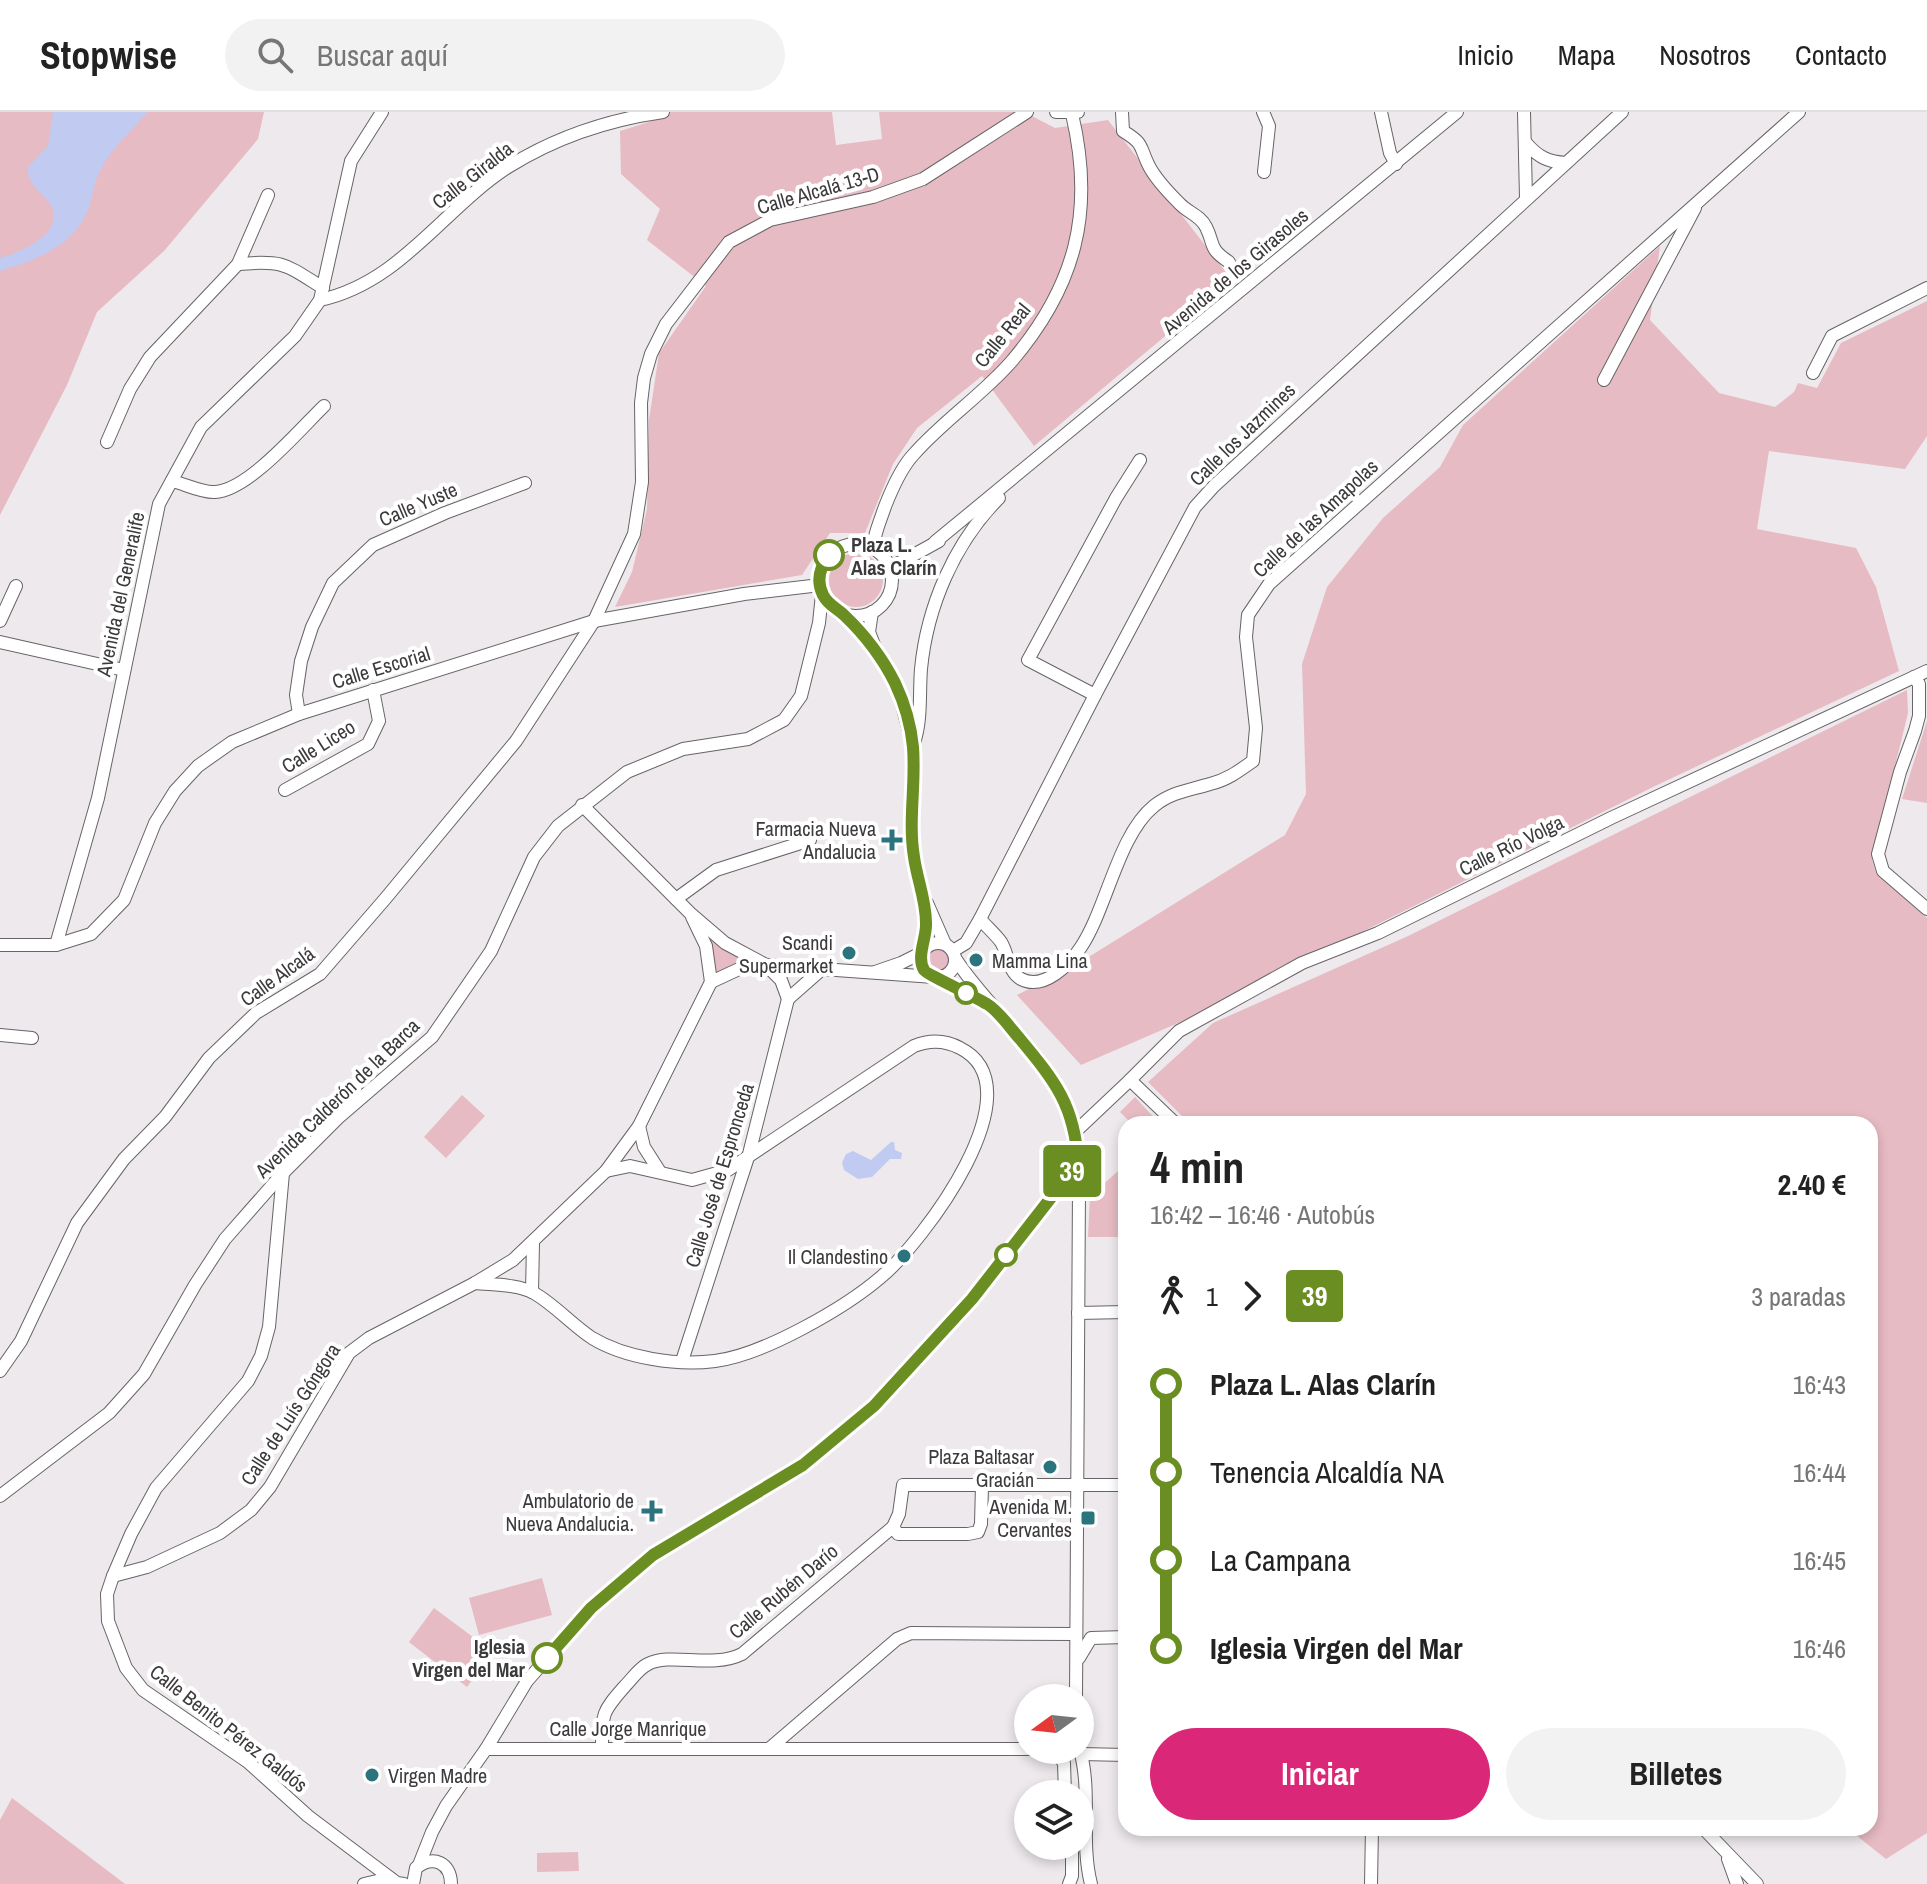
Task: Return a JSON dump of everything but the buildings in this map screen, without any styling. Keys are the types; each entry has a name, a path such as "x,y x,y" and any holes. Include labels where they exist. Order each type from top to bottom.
{"street":[{"name":"Avenida del Generalife","path":"56,945 98,798 159,504 201,427 295,336 321,294 351,161 382,112"},
{"name":"Calle Giralda","path":"321,294 341,295 375,279 507,168 564,138 599,124 663,112"},
{"name":"Calle Alcalá 13-D","path":"594,621 634,534 642,482 641,403 651,354 666,324 729,242 770,220 873,197 923,179 1027,112"},
{"path":"1056,112 1075,113"},
{"path":"1122,112 1123,131 1145,150 1148,165 1181,206 1197,215 1207,229 1209,243 1229,262"},
{"path":"1263,112 1269,126 1264,172"},
{"path":"1381,112 1390,153 1396,164"},
{"name":"Avenida de los Girasoles","path":"935,542 1457,112"},
{"path":"1524,112 1526,198"},
{"name":"Calle los Jazmines","path":"951,951 966,943 980,919 1195,507 1214,486 1622,112"},
{"name":"Calle de las Amapolas","path":"980,919 1001,943 1012,969 1020,978 1034,982 1049,978 1064,967 1082,946 1136,827 1154,806 1181,790 1232,776 1253,761 1256,728 1246,637 1248,615 1269,584 1799,112"},
{"name":"Calle Real","path":"872,547 880,516 912,456 1010,363 1041,322 1063,281 1082,213 1083,171 1075,113"},
{"path":"1526,143 1535,154 1551,162 1566,163"},
{"path":"107,442 130,389 150,357 238,264 268,195"},
{"path":"1604,380 1701,198"},
{"path":"238,264 271,261 287,265 321,294"},
{"path":"1813,373 1832,336 1927,288"},
{"path":"172,481 213,492 249,479 324,406"},
{"name":"Avenida de los Girasoles","path":"913,746 918,731 921,669 927,632 948,571 977,522 1038,460"},
{"path":"1095,695 1028,660 1140,460"},
{"name":"Calle Yuste","path":"299,714 296,695 301,661 312,627 333,583 373,545 445,513 525,483"},
{"name":"Avenida de los Girasoles","path":"890,568 977,522"},
{"path":"819,623 842,613 853,616 872,612 887,598 891,589 890,568 872,547 861,544 839,547 823,563 821,589 828,603 842,613 876,650"},
{"path":"0,621 16,586"},
{"name":"Calle Escorial","path":"56,945 91,934 124,900 155,823 175,791 198,766 232,742 299,714 594,621 744,594 821,589"},
{"name":"Avenida Calderón de la Barca","path":"0,1496 109,1413 144,1374 225,1239 283,1173 338,1118 432,1037 491,951 534,857 558,826 627,772 683,749 748,739 784,720 801,696 819,623 821,589"},
{"path":"872,612 869,632 898,690 913,746 914,858 927,927 922,968 990,1005"},
{"name":"Calle Alcalá","path":"0,1371 21,1341 77,1223 124,1159 165,1117 209,1058 256,1013 320,974 516,741 594,621"},
{"path":"0,642 124,670"},
{"name":"Calle Río Volga","path":"1074,1133 1179,1031 1302,963 1378,933 1611,818 1927,671"},
{"path":"1914,677 1919,684 1919,716 1878,854 1883,871 1927,909"},
{"name":"Calle Liceo","path":"285,790 368,744 379,721 373,690"},
{"path":"582,805 690,913 725,943 766,965 781,980 788,999 822,969"},
{"path":"676,899 716,870 810,840"},
{"path":"924,899 951,951 990,1005 1058,1087 1070,1114 1074,1133 1078,1163 1076,1684"},
{"path":"690,913 706,946 711,982 739,969 766,965 938,978 950,973 951,951"},
{"path":"872,973 901,963 933,943 951,951"},
{"path":"0,945 56,945"},
{"name":"Calle de Luís Góngora","path":"113,1576 147,1567 220,1533 251,1510 270,1487 349,1353 369,1338 513,1260 606,1171 639,1126 711,982"},
{"name":"Calle José de Espronceda","path":"682,1361 749,1154 788,999"},
{"path":"0,1035 32,1038"},
{"path":"475,1283 532,1292 592,1338 633,1353 682,1361 715,1361 774,1343 844,1303 879,1279 907,1253 954,1189 980,1135 986,1095 985,1076 974,1058 965,1051 939,1041 924,1042 901,1054 728,1170 692,1180 630,1166 606,1171"},
{"path":"1130,1080 1168,1116"},
{"path":"639,1126 644,1147 660,1172"},
{"path":"413,1884 413,1873 432,1832 527,1681 591,1608 653,1555 803,1465 874,1406 972,1299 1078,1163"},
{"name":"Calle Benito Pérez Galdós","path":"283,1173 269,1327 261,1356 248,1381 156,1488 113,1576 107,1594 108,1621 126,1668 143,1690 248,1762 308,1816 390,1878 404,1884"},
{"path":"532,1292 533,1243"},
{"path":"1078,1313 1118,1312"},
{"path":"982,1485 978,1532 898,1534 893,1527 899,1514 903,1485 1118,1485"},
{"name":"Calle Rubén Darío","path":"602,1748 604,1711 648,1664 659,1661 730,1660 742,1654 893,1527"},
{"path":"770,1748 897,1639 911,1633 1076,1634"},
{"path":"1076,1661 1091,1638 1118,1637"},
{"name":"Calle Jorge Manrique","path":"486,1749 1014,1749"},
{"path":"1094,1752 1118,1754"},
{"path":"1079,1764 1091,1884"},
{"path":"432,1832 440,1862 450,1872 451,1884"},
{"path":"1371,1884 1372,1836"},
{"path":"1710,1836 1757,1884"},
{"path":"1724,1852 1737,1884"},
{"path":"1069,1884 1072,1860"},
{"path":"419,1865 427,1861 440,1862"},
{"path":"364,1884 390,1878"}],"shaded area":[{"path":"0,112 264,112 258,139 164,251 97,312 67,385 0,515"},
{"path":"649,112 832,112 836,145 882,139 879,112 1024,112 1055,128 1108,120 1232,280 1034,446 982,376 917,428 893,464 865,533 830,533 802,575 615,607 632,572 647,509 649,420 659,353 706,286 647,240 660,209 621,174 620,131 652,121"},
{"path":"1660,246 1650,320 1719,393 1775,407 1794,392 1798,383 1817,388 1841,343 1927,301 1927,436 1905,469 1769,451 1757,529 1856,548 1876,587 1899,671 1653,787 1185,1020 1081,1065 1017,995 1071,968 1285,835 1306,794 1302,664 1327,587 1383,518 1440,467 1463,425"},
{"path":"856,553 875,561 883,580 875,599 856,607 837,599 829,580 837,561"},
{"path":"1907,690 1908,713 1872,860 1876,873 1927,918 1927,1833 1886,1859 1857,1836 1878,1836 1878,1116 1182,1116 1148,1082 1213,1023 1406,937"},
{"path":"1927,721 1927,803 1902,799"},
{"path":"706,933 753,963 718,973"},
{"path":"934,949 942,949 949,960 942,971 934,971 927,964 927,956"},
{"path":"462,1095 485,1116 446,1158 424,1137"},
{"path":"1135,1097 1153,1116 1124,1116 1120,1112"},
{"path":"1118,1171 1118,1237 1088,1237 1090,1196"},
{"path":"542,1578 552,1615 479,1635 469,1598"},
{"path":"434,1608 493,1652 467,1687 409,1642"},
{"path":"12,1798 125,1884 0,1884 0,1820"},
{"path":"578,1852 579,1871 537,1872 537,1853"}],"water":[{"path":"53,112 148,112 106,161 97,178 88,210 73,234 40,257 0,271 0,258 30,246 47,232 52,223 54,214 50,204 32,183 28,167 48,146"},
{"path":"894,1142 895,1150 902,1153 901,1159 890,1159 872,1177 858,1179 844,1170 842,1163 846,1154 853,1151 871,1160"}],"bus line":[{"name":"39","path":"547,1658 591,1608 653,1555 803,1465 874,1406 972,1299 1078,1163 1070,1114 1050,1075 990,1005 941,978 929,976 922,968 927,927 912,836 913,746 905,711 888,668 876,650 822,594 820,573 829,555"}],"place":[{"name":"Plaza L. Alas Clarín","path":"829,555"},
{"name":"Farmacia Nueva Andalucia","path":"892,840"},
{"name":"Scandi Supermarket","path":"849,953"},
{"name":"Mamma Lina","path":"976,960"},
{"name":"Il Clandestino","path":"904,1256"},
{"name":"Plaza Baltasar Gracián","path":"1050,1467"},
{"name":"Ambulatorio de Nueva Andalucia.","path":"652,1511"},
{"name":"Avenida M. Cervantes","path":"1088,1518"},
{"name":"Iglesia Virgen del Mar","path":"547,1658"},
{"name":"Virgen Madre","path":"372,1775"}]}
